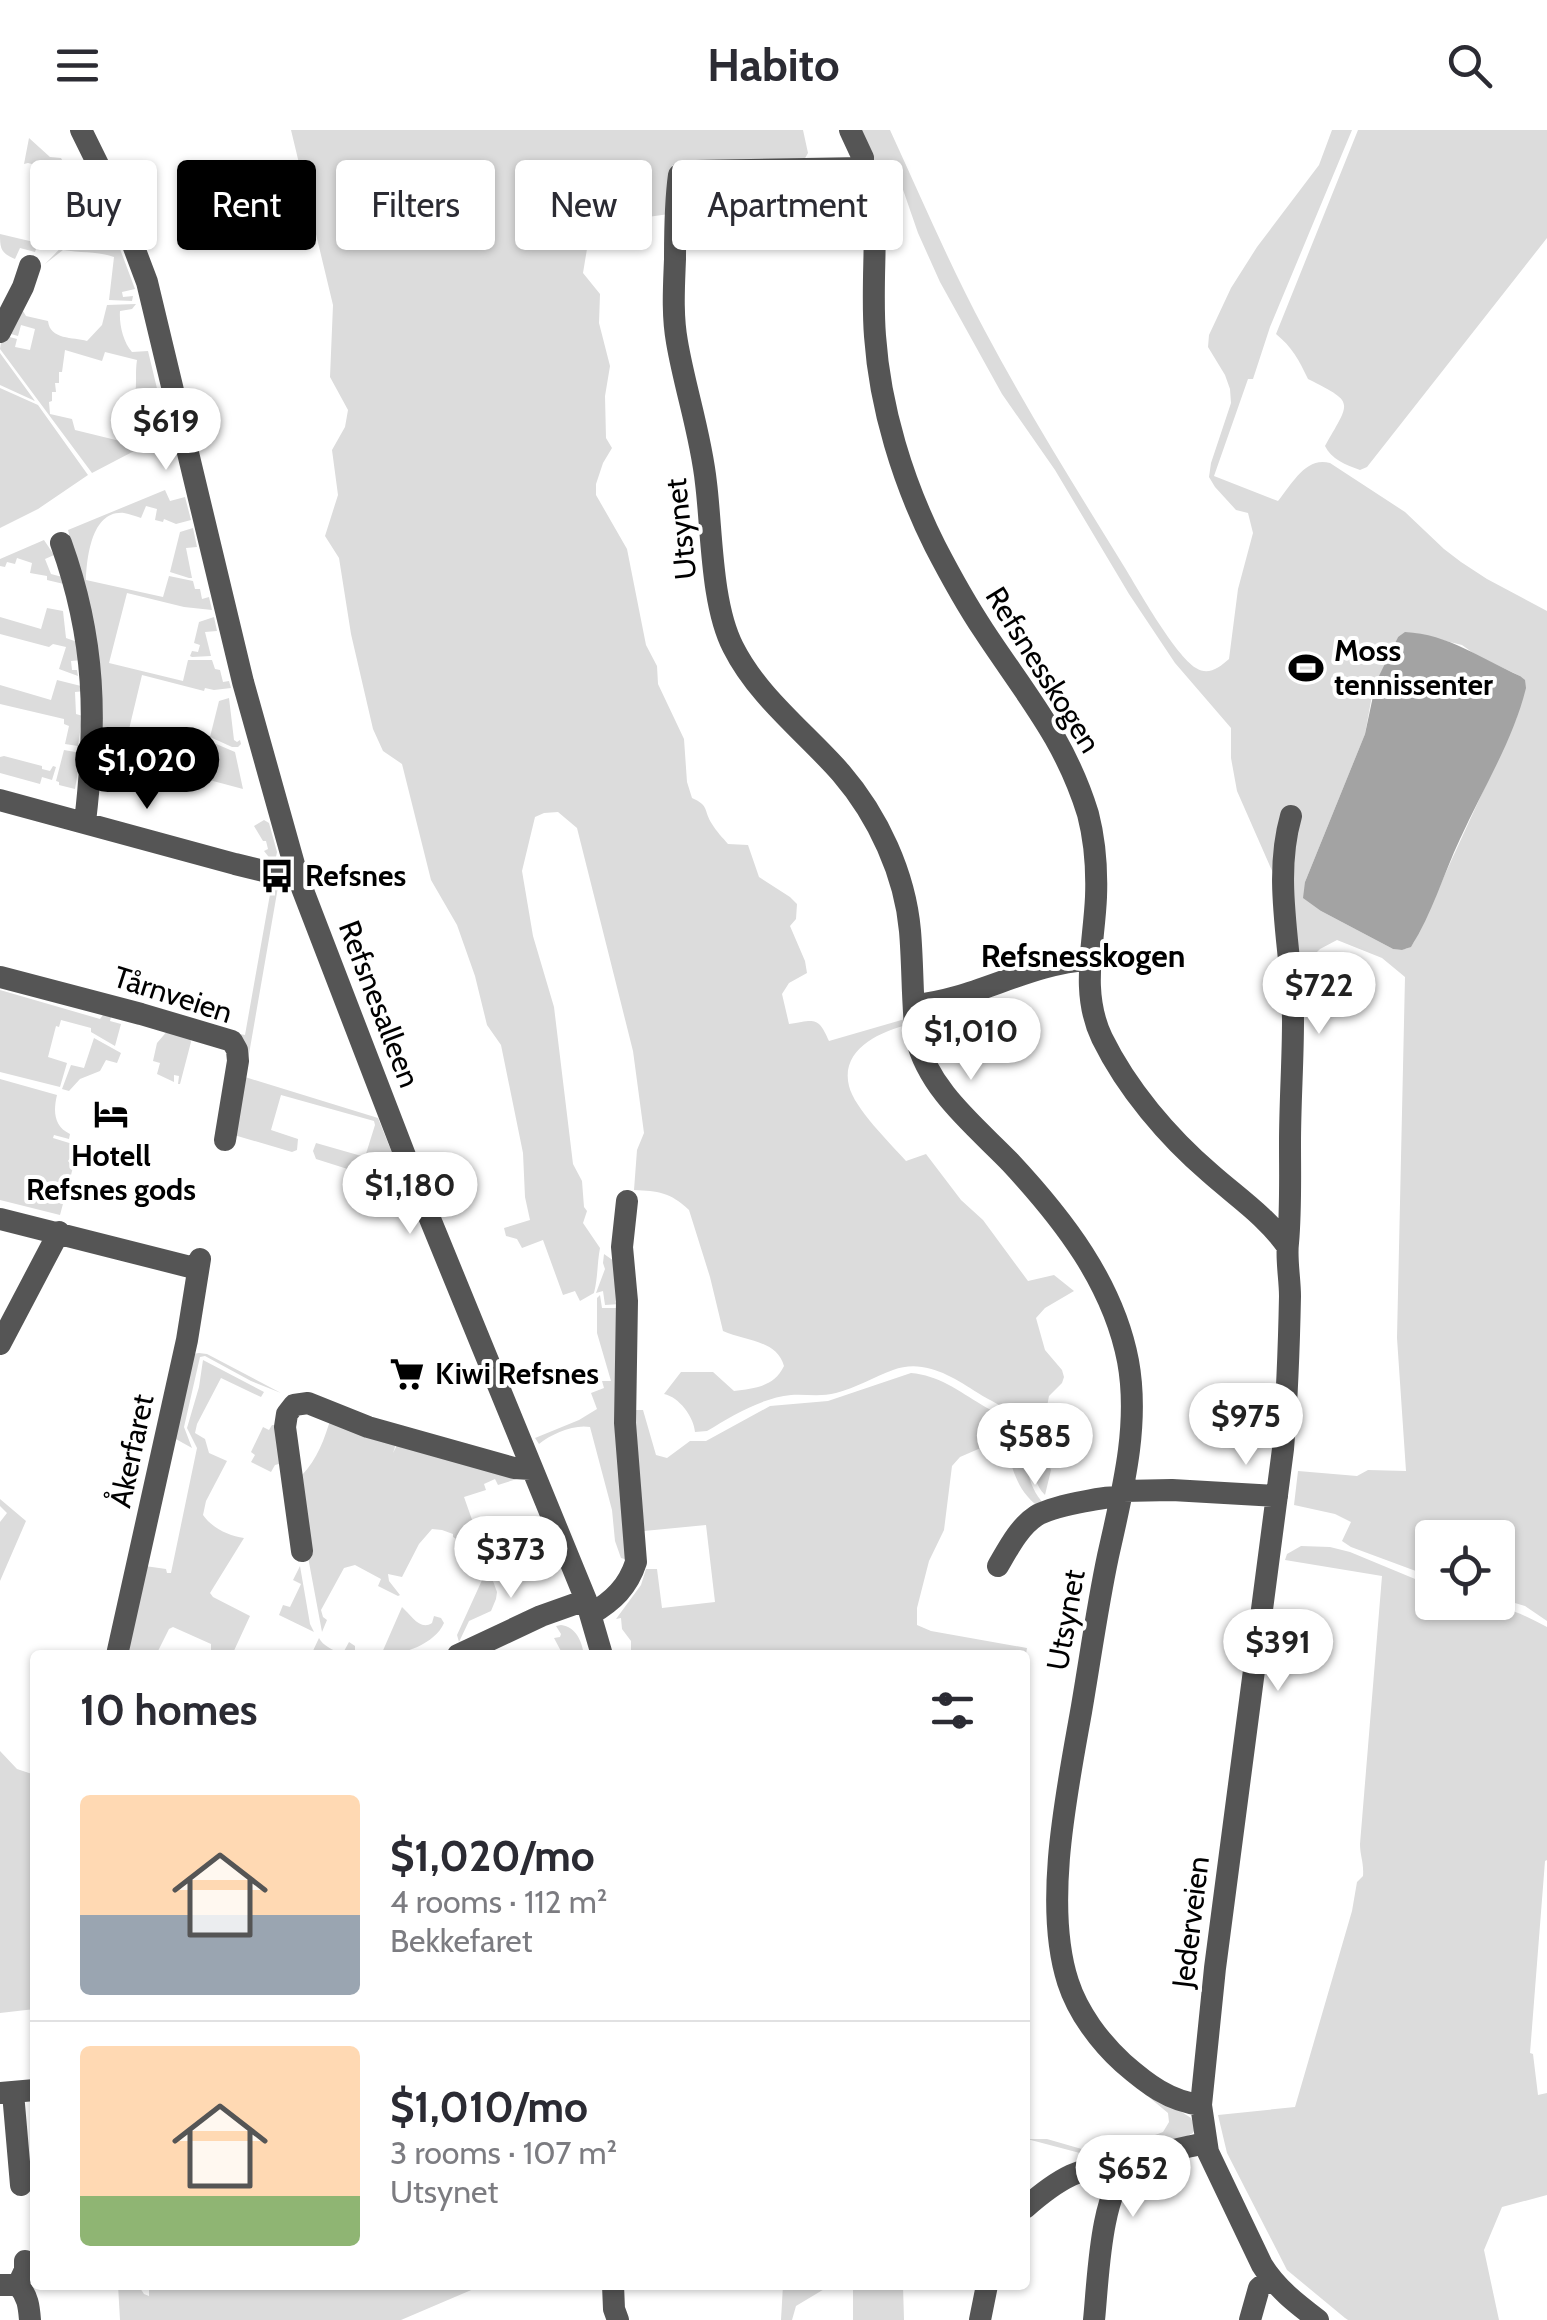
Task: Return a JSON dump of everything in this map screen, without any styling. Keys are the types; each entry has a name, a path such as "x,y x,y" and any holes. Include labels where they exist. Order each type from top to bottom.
{"street":[{"name":"Refsnesalleen","path":"80,130 118,205 147,282 243,682 297,874 419,1192 589,1607 601,1650"},
{"name":"Refsnesskogen","path":"850,130 863,160"},
{"name":"Utsynet","path":"675,250 674,319 701,445 726,631 757,684 843,775 880,832 906,907 916,1036 928,1070 1054,1211 1091,1266 1116,1317 1128,1360 1132,1403 1122,1494 1091,1644 1064,1816 1058,1873 1063,1961 1078,2005 1116,2056 1174,2100 1202,2105"},
{"name":"Refsnesskogen","path":"874,250 879,370 901,461 926,527 962,596 1044,717 1073,773 1088,816 1096,862 1089,960 1090,997 1096,1022 1116,1063 1179,1144 1259,1213 1287,1246"},
{"path":"0,332 30,266"},
{"path":"61,543 72,574 92,686 92,754 84,822"},
{"path":"0,800 235,864 280,875 297,874"},
{"name":"Jederveien","path":"1291,816 1284,858 1293,1024 1291,1212 1287,1246 1289,1362 1284,1449 1207,2034 1202,2105 1205,2143 1262,2266 1270,2279 1318,2320"},
{"path":"914,1005 947,1001 1065,962 1089,960"},
{"name":"Tårnveien","path":"0,977 232,1041 238,1061 224,1140"},
{"path":"469,1650 540,1616 589,1607 617,1596 629,1582 636,1562 625,1423 627,1301 622,1247 627,1201"},
{"path":"0,1219 59,1232 0,1344"},
{"name":"Åkerfaret","path":"59,1232 199,1264 187,1340 118,1650"},
{"path":"302,1550 286,1427 287,1414 294,1405 308,1403 384,1432 532,1470"},
{"path":"998,1566 1015,1538 1037,1516 1084,1502 1122,1494 1210,1491 1277,1496"},
{"path":"16,2092 21,2185"},
{"path":"1094,2320 1110,2200 1116,2182 1137,2164 1205,2143"},
{"path":"1030,2204 1056,2183 1085,2170 1111,2166 1125,2171"},
{"path":"25,2260 25,2270 9,2285 27,2298 30,2320"},
{"path":"1250,2320 1259,2288 1270,2279"},
{"path":"980,2320 986,2290"}],"shaded area":[{"path":"291,130 803,130 808,153 804,160 672,160 669,214 652,216 652,160 515,160 515,250 587,250 583,273 600,294 599,323 610,366 605,396 606,438 612,448 603,463 596,495 627,549 646,645 657,666 658,684 684,739 692,798 704,806 728,844 748,845 759,877 797,904 796,919 790,926 807,973 789,983 782,994 789,1024 815,1022 829,1041 905,1019 907,1025 874,1038 850,1062 849,1086 858,1105 906,1161 926,1154 961,1200 983,1220 1028,1281 1054,1275 1074,1291 1036,1318 1045,1350 1064,1377 1049,1396 1040,1443 1051,1470 1045,1495 1039,1488 1026,1437 1016,1418 959,1381 927,1368 893,1370 830,1394 769,1400 707,1431 695,1432 685,1408 664,1394 681,1372 713,1372 734,1391 769,1382 784,1366 767,1346 723,1331 689,1210 663,1194 634,1190 637,1150 644,1133 633,1051 577,828 558,812 535,817 522,871 533,936 554,1007 573,1164 582,1181 587,1211 583,1223 600,1248 594,1293 580,1301 575,1291 563,1295 543,1240 522,1248 517,1239 506,1236 504,1228 530,1220 523,1153 501,1045 487,1025 457,925 431,880 402,764 383,751 373,729 351,634 339,558 325,536 338,495 332,450 345,427 348,410 330,377 333,305 316,234 316,160 298,160"},
{"path":"858,130 890,130 972,306 1036,421 1168,637 1187,661 1209,671 1229,659 1238,589 1253,533 1248,513 1236,510 1209,477 1231,403 1225,375 1208,347 1209,335 1231,288 1257,247 1319,165 1332,130 1352,130 1270,327 1253,379 1248,379 1214,476 1278,501 1307,467 1330,463 1405,512 1461,562 1547,611 1547,1621 1515,1603 1515,1520 1415,1520 1415,1571 1342,1541 1351,1522 1335,1514 1294,1505 1298,1471 1357,1476 1368,1470 1406,1471 1397,1338 1405,977 1382,958 1337,940 1320,949 1303,966 1296,967 1277,882 1237,791 1231,728 1175,663 1055,470 1002,394 940,282 903,190 903,160 872,160","holes":["1413,633 1462,645 1520,676 1517,717 1414,942 1405,949 1393,949 1321,911 1305,882 1365,734 1373,690 1398,637"]},
{"path":"1358,130 1547,130 1547,238 1367,467 1360,470 1335,458 1325,446 1340,420 1344,404 1341,399 1308,379 1295,354 1276,334"},
{"path":"29,138 50,157 62,160 30,160 24,164"},
{"path":"0,234 30,241 30,250 36,250 35,252 20,248 15,259 2,250"},
{"path":"63,250 120,250 135,289 122,292 123,297 133,296 132,301 109,300 114,257"},
{"path":"136,304 120,311 122,333 132,352 148,351 160,401 140,401 135,396 137,360 105,352 102,361 65,350 59,383 55,383 56,392 52,392 49,402 50,414 72,419 75,430 120,441 133,405 162,407 166,418 155,420 152,408 139,411 147,452 136,450 92,473 0,349 2,335 17,339 15,347 30,350 35,329 21,325 18,336 4,332 23,311 26,316 48,321 58,335 87,341 102,325 107,305"},
{"path":"0,353 35,401 0,385"},
{"path":"0,388 38,405 88,475 38,509 0,528"},
{"path":"165,490 170,501 185,497 191,520 176,524 155,520 157,509 146,506 141,518 113,514 93,536 86,580 163,597 169,576 193,581 202,599 209,597 212,610 127,593 109,663 183,681 188,660 212,660 223,682 229,681 231,688 204,691 142,675 125,746 202,765 209,741 235,752 243,789 97,750 83,592 68,530"},
{"path":"193,528 197,547 186,548 189,578 170,572 180,532"},
{"path":"44,540 54,555 45,559 51,574 66,578 68,585 30,573 32,563 17,558 15,564 7,562 5,567 0,566 0,559"},
{"path":"47,608 63,611 66,638 80,643 82,660 71,661 78,676 59,669 66,647 49,647 0,634 0,617 41,629"},
{"path":"214,617 217,631 205,632 211,656 190,656 192,651 198,652 200,645 194,643 199,622"},
{"path":"1405,632 1436,637 1464,648 1520,676 1526,688 1505,746 1425,921 1411,947 1402,950 1393,949 1303,898 1305,882 1365,734 1376,682 1398,637"},
{"path":"57,680 85,687 85,691 75,692 76,714 86,717 78,746 65,744 69,726 64,719 0,704 0,685 51,700"},
{"path":"229,698 234,740 241,744 238,747 210,737 219,701"},
{"path":"64,750 81,753 75,789 56,781"},
{"path":"0,757 50,771 56,767 52,780 42,777 40,784 0,773"},
{"path":"264,820 269,823 277,852 275,862 264,851 268,849 266,841 254,826"},
{"path":"272,883 278,887 245,1077 378,1118 402,1178 378,1178 387,1173 389,1164 381,1167 376,1178 316,1159 316,1143 365,1157 374,1121 281,1095 271,1130 298,1139 297,1150 292,1152 234,1135 230,1032 245,1035"},
{"path":"0,990 100,1019 112,1013 110,1021 121,1024 115,1046 91,1032 91,1028 61,1020 48,1057 67,1063 60,1087 0,1072"},
{"path":"169,1029 190,1036 180,1084 179,1076 174,1075 174,1082 157,1074 160,1063 153,1061 157,1043"},
{"path":"94,1038 121,1053 117,1063 106,1060 100,1071 80,1079 69,1091 62,1089 71,1065 84,1068"},
{"path":"0,1079 57,1095 56,1118 70,1134 69,1139 54,1135 53,1138 79,1146 75,1158 68,1161 73,1167 71,1175 65,1177 66,1193 59,1196 64,1200 60,1215 0,1200"},
{"path":"604,1254 614,1261 621,1304 605,1305 603,1291 596,1293 605,1269"},
{"path":"600,1295 602,1308 621,1308 628,1560 621,1558 615,1541 612,1510 590,1427 563,1431 539,1444 535,1438 597,1409 591,1393 604,1388 602,1381 611,1381 597,1333"},
{"path":"199,1353 281,1393 200,1357 184,1427 192,1448 174,1438 193,1354"},
{"path":"203,1360 264,1392 261,1397 221,1378 195,1433 205,1439 209,1453 227,1461 203,1515 221,1531 244,1538 210,1593 250,1616 234,1650 211,1650 211,1644 173,1627 158,1650 126,1650 145,1566 171,1573 197,1448 187,1428"},
{"path":"911,1373 948,1384 1011,1423 1023,1448 1033,1487 1046,1506 1040,1508 1025,1493 1002,1444 960,1457 952,1466 944,1530 929,1561 917,1608 917,1625 1027,1650 631,1650 621,1618 616,1619 641,1585 646,1569 657,1569 662,1608 715,1602 706,1525 644,1531 634,1410 643,1410 656,1455 667,1458 690,1441 706,1441 770,1406 828,1401"},
{"path":"331,1417 397,1441 393,1453 399,1441 517,1479 498,1485 495,1479 484,1484 486,1490 464,1497 488,1565 473,1557 475,1550 470,1548 467,1553 459,1549 460,1541 453,1534 432,1529 419,1544 402,1577 388,1574 398,1596 378,1586 381,1579 355,1565 344,1568 321,1610 327,1620 322,1632 308,1557 302,1475 320,1448"},
{"path":"272,1425 279,1425 283,1463 275,1465 271,1472 251,1462 255,1455 251,1452 263,1427 269,1430"},
{"path":"0,1499 26,1521 0,1581 0,1522 7,1513 0,1506"},
{"path":"1301,1546 1330,1547 1415,1579 1415,1620 1515,1620 1515,1612 1547,1627 1547,1860 1530,2053 1538,2095 1547,2093 1547,2195 1502,2207 1484,2250 1499,2320 1348,2320 1287,2270 1227,2153 1218,2115 1295,2107 1357,1882 1363,1876 1360,1844 1382,1576 1285,1560 1287,1554"},
{"path":"300,1566 314,1632 279,1615 283,1605 290,1607 301,1584 293,1580"},
{"path":"488,1567 496,1599 491,1611 469,1621 459,1642 457,1635"},
{"path":"402,1607 420,1624 432,1623 434,1616 444,1623 433,1637 417,1647 383,1650"},
{"path":"556,1626 571,1629 583,1650 560,1650 554,1638 561,1634"},
{"path":"319,1638 334,1650 313,1650"},
{"path":"0,1751 17,1769 30,1773 30,2010 0,2013"},
{"path":"1115,2069 1191,2118 1193,2133 1167,2147 1137,2155 1110,2150 1095,2157 1030,2140 1047,2139 1092,2152 1163,2132 1169,2122 1168,2113"},
{"path":"118,2290 141,2290 149,2296 149,2290 471,2290 401,2320 120,2320"},
{"path":"783,2290 823,2290 796,2306 792,2320 781,2320"},
{"path":"853,2290 903,2290 904,2320 853,2320"}],"place":[{"name":"Moss tennissenter","path":"1306,668"},
{"name":"Refsnes","path":"277,876"},
{"name":"Hotell Refsnes gods","path":"111,1114"},
{"name":"Kiwi Refsnes","path":"407,1374"}],"district":[{"name":"Refsnesskogen","path":"1083,956"}]}
